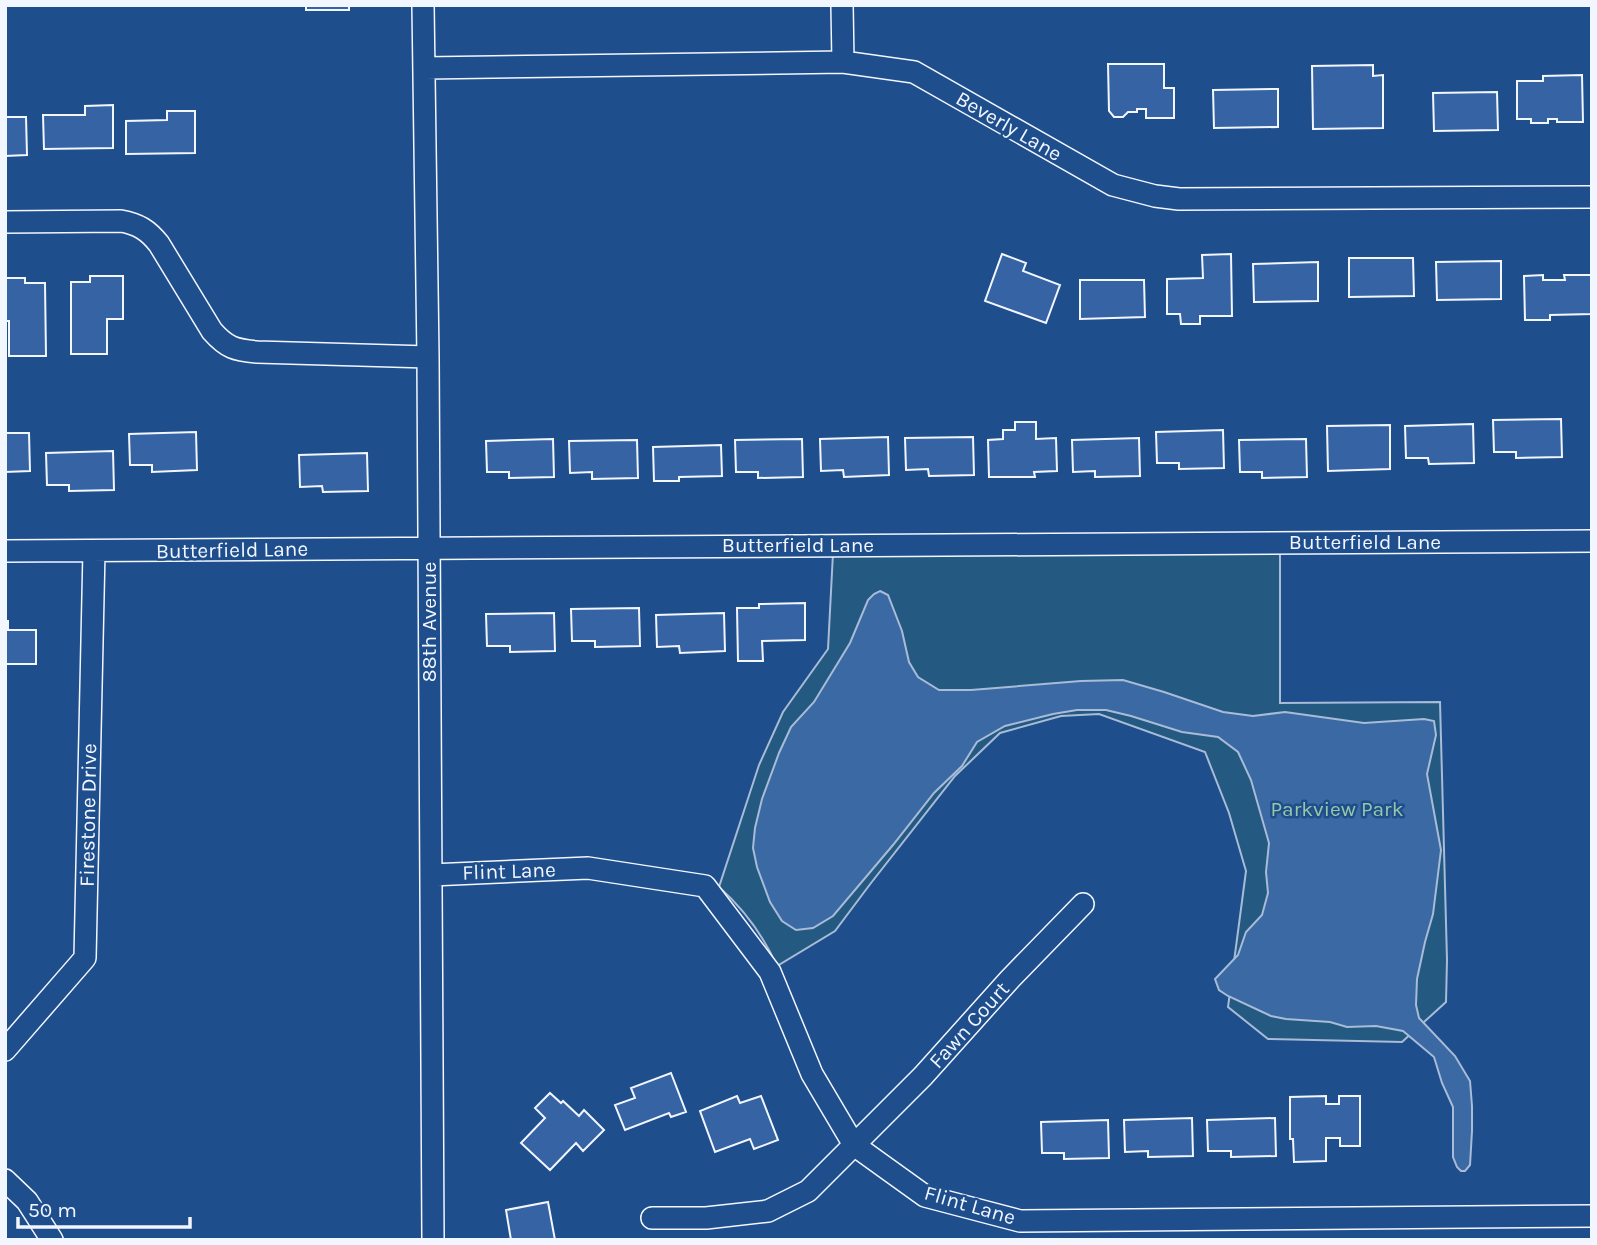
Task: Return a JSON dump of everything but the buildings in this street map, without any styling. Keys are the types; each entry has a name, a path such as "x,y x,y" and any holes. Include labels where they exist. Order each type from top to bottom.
{"street":[{"name":"88th Avenue","path":"424,5 432,1240"},
{"path":"842,5 843,62"},
{"name":"Beverly Lane","path":"425,68 843,62 914,72 1113,185 1156,196 1179,199 1592,197"},
{"path":"5,222 121,220 135,223 150,232 159,244 212,331 223,344 237,350 428,357"},
{"name":"Butterfield Lane","path":"5,551 1592,541"},
{"name":"Firestone Drive","path":"5,1050 85,958 94,551"},
{"name":"Flint Lane","path":"430,875 588,868 705,886 770,972 813,1074 854,1145 926,1196 1020,1221 1592,1216"},
{"name":"Fawn Court","path":"652,1218 706,1218 768,1211 808,1191 923,1076 1010,979 1083,904"},
{"path":"5,1180 27,1201 52,1240"}],"green space":[{"name":"Parkview Park","path":"1280,550 1280,703 1440,702 1446,1002 1402,1042 1268,1039 1228,1007 1246,871 1229,813 1205,752 1099,714 1061,716 1000,733 955,776 835,931 777,966 752,924 719,887 759,765 783,712 828,649 833,553"}],"shaded area":[{"path":"880,591 888,595 902,631 909,662 918,677 939,690 1123,680 1223,712 1253,716 1285,712 1364,723 1424,719 1434,721 1436,735 1427,774 1441,850 1433,914 1417,979 1416,1005 1419,1018 1455,1056 1470,1081 1472,1131 1470,1165 1465,1171 1457,1167 1453,1157 1453,1107 1434,1057 1403,1031 1376,1026 1347,1027 1330,1022 1271,1016 1219,990 1215,979 1238,955 1246,932 1262,915 1268,893 1266,872 1269,843 1251,780 1238,752 1218,737 1182,732 1106,710 1077,710 1005,726 977,742 962,766 934,793 833,916 813,928 796,930 782,921 770,902 753,848 762,799 791,727 814,702 850,643 868,600"}]}
